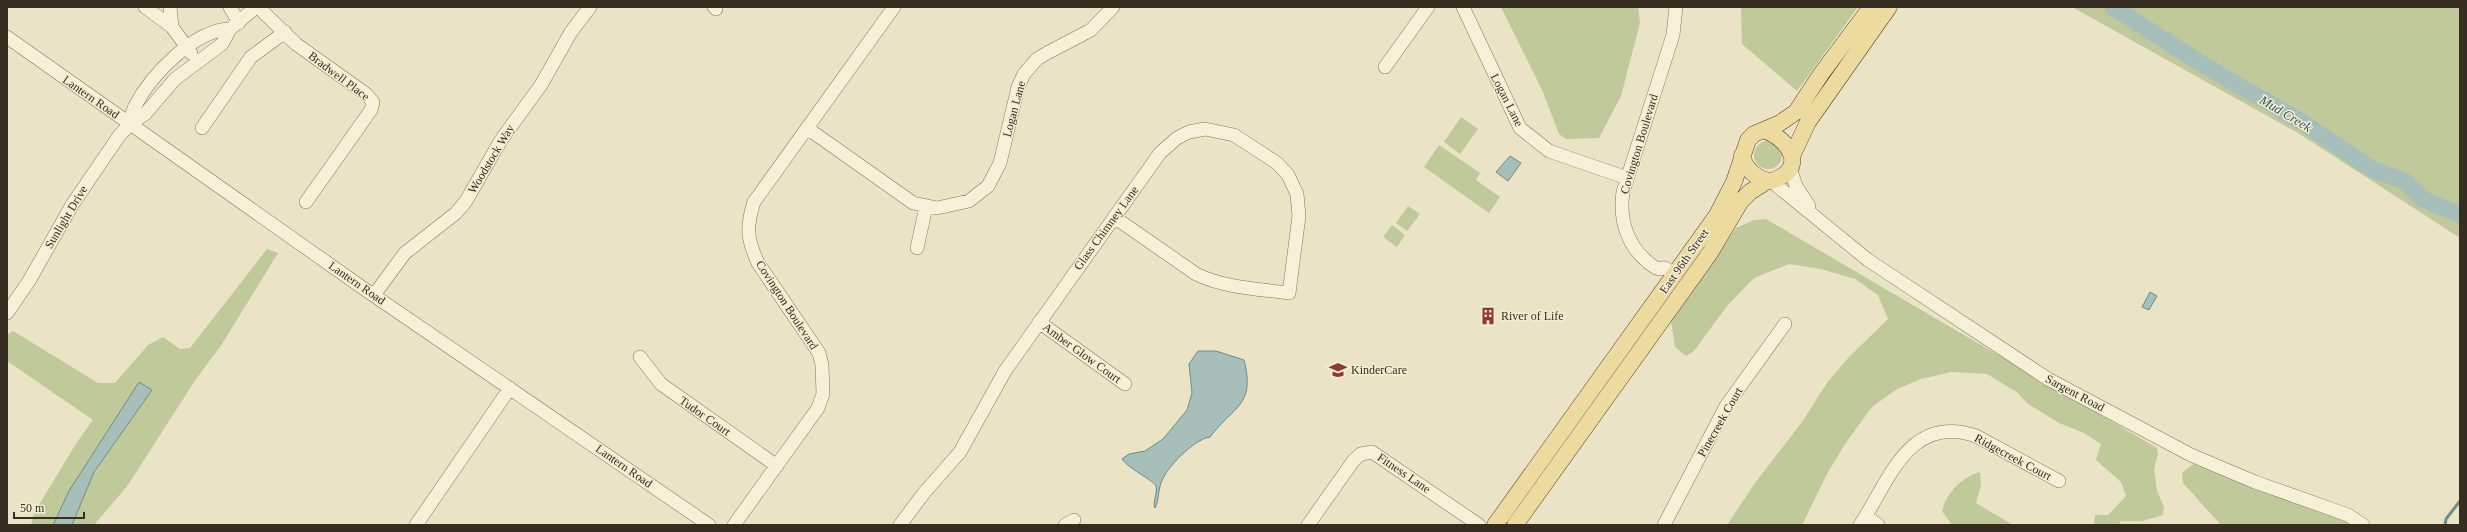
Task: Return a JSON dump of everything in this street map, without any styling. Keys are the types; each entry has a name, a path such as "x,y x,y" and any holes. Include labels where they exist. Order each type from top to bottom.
{"main road":[{"name":"East 96th Street","path":"1495,525 1665,288 1667,272 1723,205 1734,182 1745,143 1750,136 1784,121 1796,112 1821,74 1871,7"},
{"name":"East 96th Street","path":"1515,525 1718,243 1741,201 1750,192 1769,181 1783,176 1791,162 1808,122 1889,7"},
{"path":"1764,130 1782,139 1791,162"},
{"path":"1742,155 1745,166 1757,177 1769,181"},
{"path":"1642,350 1656,318 1678,286 1678,279 1667,272"}],"street":[{"path":"145,7 172,27 197,60"},
{"path":"170,7 172,27"},
{"path":"130,124 134,107 170,60 187,47 213,32 235,26 230,7"},
{"name":"Bradwell Place","path":"130,124 145,114 168,86 197,60 222,44 235,26 257,7 286,32 296,44 366,94 373,102 372,110 306,202"},
{"name":"Woodstock Way","path":"374,295 405,253 456,213 466,201 501,140 541,84 571,32 590,7"},
{"name":"Covington Boulevard","path":"734,525 818,408 823,394 822,365 815,348 758,263 748,233 754,202 894,7"},
{"name":"Logan Lane","path":"807,128 902,196 926,207 942,208 958,205 979,195 988,186 1000,163 1018,87 1024,74 1042,56 1091,30 1113,7"},
{"path":"1385,67 1428,7"},
{"name":"Logan Lane","path":"1463,7 1520,128 1549,151 1627,178"},
{"name":"Covington Boulevard","path":"1667,272 1643,258 1628,235 1621,205 1627,178 1672,35 1676,7"},
{"path":"202,128 251,57 286,32"},
{"name":"Lantern Road","path":"7,38 374,295 709,525"},
{"name":"Sunlight Drive","path":"7,313 29,281 72,205 130,124"},
{"name":"Glass Chimney Lane","path":"900,525 924,493 960,452 1004,371 1114,216 1160,153 1177,138 1189,132 1205,129 1234,135 1277,163 1293,185 1298,203 1299,216 1290,293 1230,285 1209,280 1196,274 1114,216"},
{"name":"Sargent Road","path":"1791,162 1796,186 1814,214"},
{"name":"Sargent Road","path":"1769,181 1814,214 1846,244 1882,271 2048,379 2191,455 2255,482 2348,515 2363,525"},
{"path":"917,248 926,207"},
{"name":"Amber Glow Court","path":"1039,322 1125,384"},
{"name":"Pinecreek Court","path":"1664,525 1726,406 1785,324"},
{"name":"Tudor Court","path":"640,357 661,384 777,466"},
{"path":"416,525 510,388"},
{"name":"Ridgecreek Court","path":"1863,521 1905,451 1921,439 1946,432 1963,432 1976,436 2059,481"},
{"name":"Fitness Lane","path":"1308,525 1354,460 1361,454 1372,452 1478,525"},
{"path":"1863,521 1878,525"}],"green space":[{"path":"1501,7 1638,7 1640,23 1621,96 1599,138 1566,139 1559,134 1542,90"},
{"path":"1741,7 1858,7 1797,91 1742,44"},
{"path":"2072,7 2460,7 2460,238 2298,133"},
{"path":"1461,117 1478,129 1460,154 1444,142"},
{"path":"1768,141 1778,145 1782,155 1778,165 1768,169 1758,165 1754,155 1758,145"},
{"path":"1439,145 1480,173 1476,180 1500,197 1489,213 1424,167"},
{"path":"1408,206 1420,214 1407,231 1396,223"},
{"path":"1766,219 2157,448 2158,454 2154,469 2157,491 2164,507 2163,515 2143,521 2121,521 2118,525 2094,525 2095,515 2108,515 2126,496 2121,482 2096,460 2101,444 2084,433 2059,423 2027,403 2018,393 1987,374 1951,372 1921,379 1897,389 1872,407 1845,444 1827,474 1802,525 1727,525 1755,483 1802,422 1827,383 1849,357 1888,319 1878,295 1855,279 1821,269 1789,264 1754,278 1727,306 1694,351 1686,356 1675,347 1671,321 1736,228 1754,220"},
{"path":"1392,225 1405,235 1397,247 1383,237"},
{"path":"267,249 278,253 222,344 196,379 128,485 94,525 31,525 34,513 77,442 93,420 7,361 7,335 13,331 98,383 115,383 148,345 163,337 180,349 190,348"},
{"path":"2193,464 2350,520 2357,525 2221,525 2183,483 2182,473"},
{"path":"1980,472 1981,485 1976,503 2013,525 1952,525 1942,511 1951,492 1961,482"}],"water":[{"path":"1510,156 1521,163 1508,181 1496,172"},
{"path":"2150,292 2157,296 2149,310 2142,307"},
{"path":"1198,351 1216,351 1244,360 1247,375 1245,396 1240,404 1210,437 1196,443 1174,462 1161,483 1155,508 1154,503 1156,486 1130,467 1122,459 1129,454 1145,451 1163,439 1187,410 1192,393 1189,364"},
{"path":"139,382 152,390 94,472 72,525 53,525 69,491"}],"waterway":[{"name":"Mud Creek","path":"2113,7 2205,66 2299,120 2372,169 2404,181 2423,199 2460,215"},
{"path":"2445,525 2446,519 2460,501"}],"place":[{"name":"River of Life","path":"1488,316"},
{"name":"KinderCare","path":"1338,370"}]}
